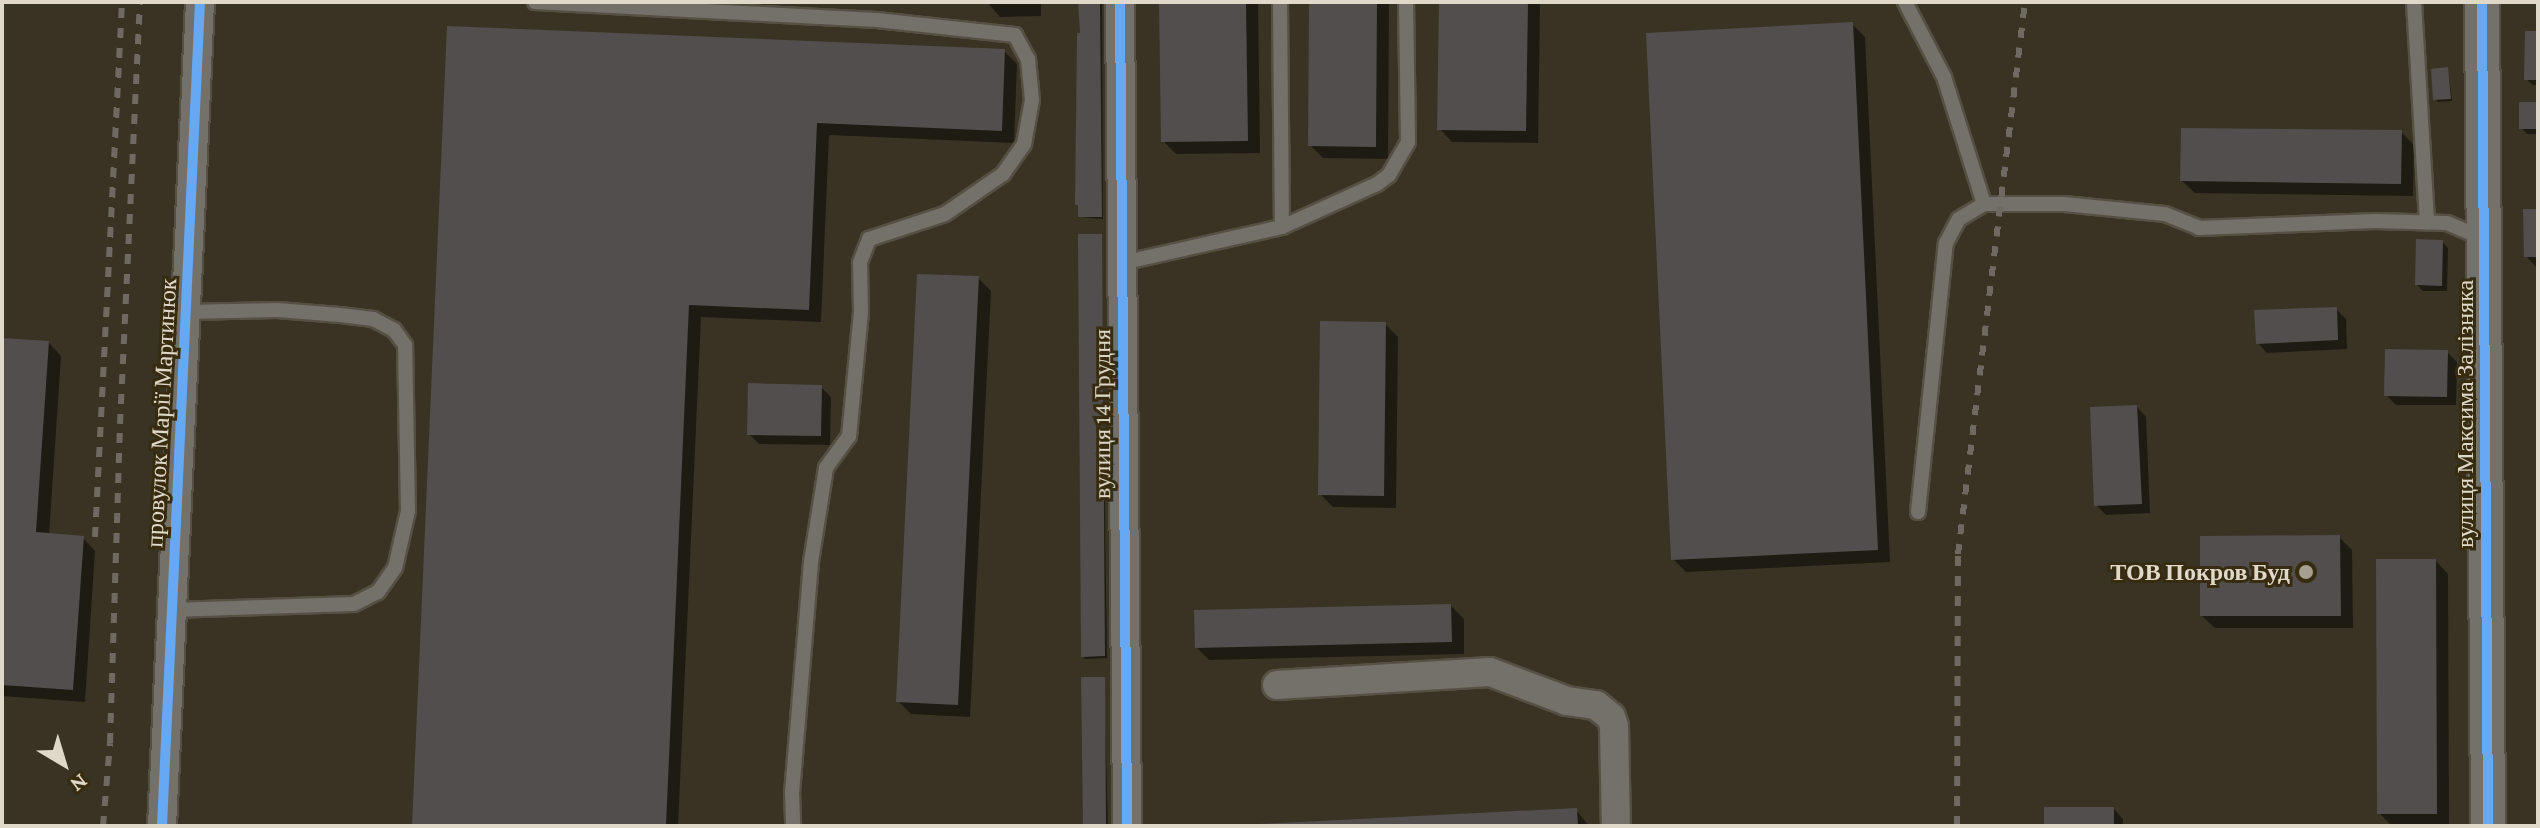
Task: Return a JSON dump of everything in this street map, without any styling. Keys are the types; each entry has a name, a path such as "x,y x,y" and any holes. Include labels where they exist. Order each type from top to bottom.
{"street":[{"name":"провулок Марії Мартинюк","path":"162,826 200,2"},
{"name":"вулиця 14 Грудня","path":"1120,2 1127,826"},
{"name":"вулиця Максима Залізняка","path":"2482,2 2488,826"},
{"path":"1277,685 1490,672 1567,701 1596,705 1611,717 1614,726 1616,826"}],"lane":[{"path":"535,2 877,20 1015,35 1028,59 1032,100 1024,144 1003,174 945,214 869,239 860,263 861,312 849,436 826,468 811,562 792,792 793,826"},
{"path":"877,20 878,2"},
{"path":"1280,2 1282,227"},
{"path":"1122,263 1282,227 1377,184 1400,159 1408,142 1406,2"},
{"path":"1905,2 1944,77 1984,204"},
{"path":"2414,2 2427,223"},
{"path":"1918,512 1946,243 1959,219 1984,204 2064,204 2165,214 2199,228 2447,223 2484,239"},
{"path":"172,610 354,604 378,592 395,568 408,511 405,345 394,330 373,319 340,315 277,310 186,312"}],"building":[{"path":"1078,2 1100,2 1102,217 1078,217 1078,205 1075,205 1077,33 1080,33"},
{"path":"1159,2 1246,2 1248,141 1161,142"},
{"path":"1309,2 1377,2 1376,147 1308,146"},
{"path":"1439,2 1528,2 1526,131 1437,130"},
{"path":"1853,22 1878,550 1671,560 1646,33"},
{"path":"447,26 1005,49 1002,131 817,123 809,310 689,305 666,826 412,826"},
{"path":"2525,31 2538,31 2538,80 2524,80"},
{"path":"2448,67 2451,99 2433,100 2431,69"},
{"path":"2519,102 2538,102 2538,129 2519,129"},
{"path":"2181,128 2402,130 2401,184 2180,181"},
{"path":"2523,209 2538,209 2538,257 2524,257"},
{"path":"1078,234 1102,234 1105,656 1081,657"},
{"path":"2416,239 2443,240 2442,286 2415,285"},
{"path":"917,274 979,276 958,705 896,702"},
{"path":"2337,307 2338,340 2256,344 2254,310"},
{"path":"1320,321 1386,322 1384,496 1318,495"},
{"path":"2,338 49,341 36,532 84,536 73,690 2,685"},
{"path":"2385,349 2448,350 2447,397 2384,396"},
{"path":"748,383 822,385 821,436 747,435"},
{"path":"2137,405 2142,504 2094,506 2090,407"},
{"path":"2340,535 2341,616 2200,616 2200,536"},
{"path":"2376,559 2436,559 2437,814 2377,814"},
{"path":"1451,604 1452,642 1195,648 1194,610"},
{"path":"1081,677 1105,677 1106,826 1083,826"},
{"path":"2044,807 2114,807 2114,826 2044,826"},
{"path":"1577,808 1578,826 1259,826 1259,824"}],"railway":[{"path":"95,537 122,2"},
{"path":"103,826 110,743 120,424 140,2"},
{"path":"1957,826 1958,554 2025,2"}],"cycle path":[{"path":"162,826 200,2"},
{"path":"1120,2 1127,826"},
{"path":"2482,2 2488,826"}],"place":[{"name":"ТОВ Покров Буд","path":"2306,572"}]}
